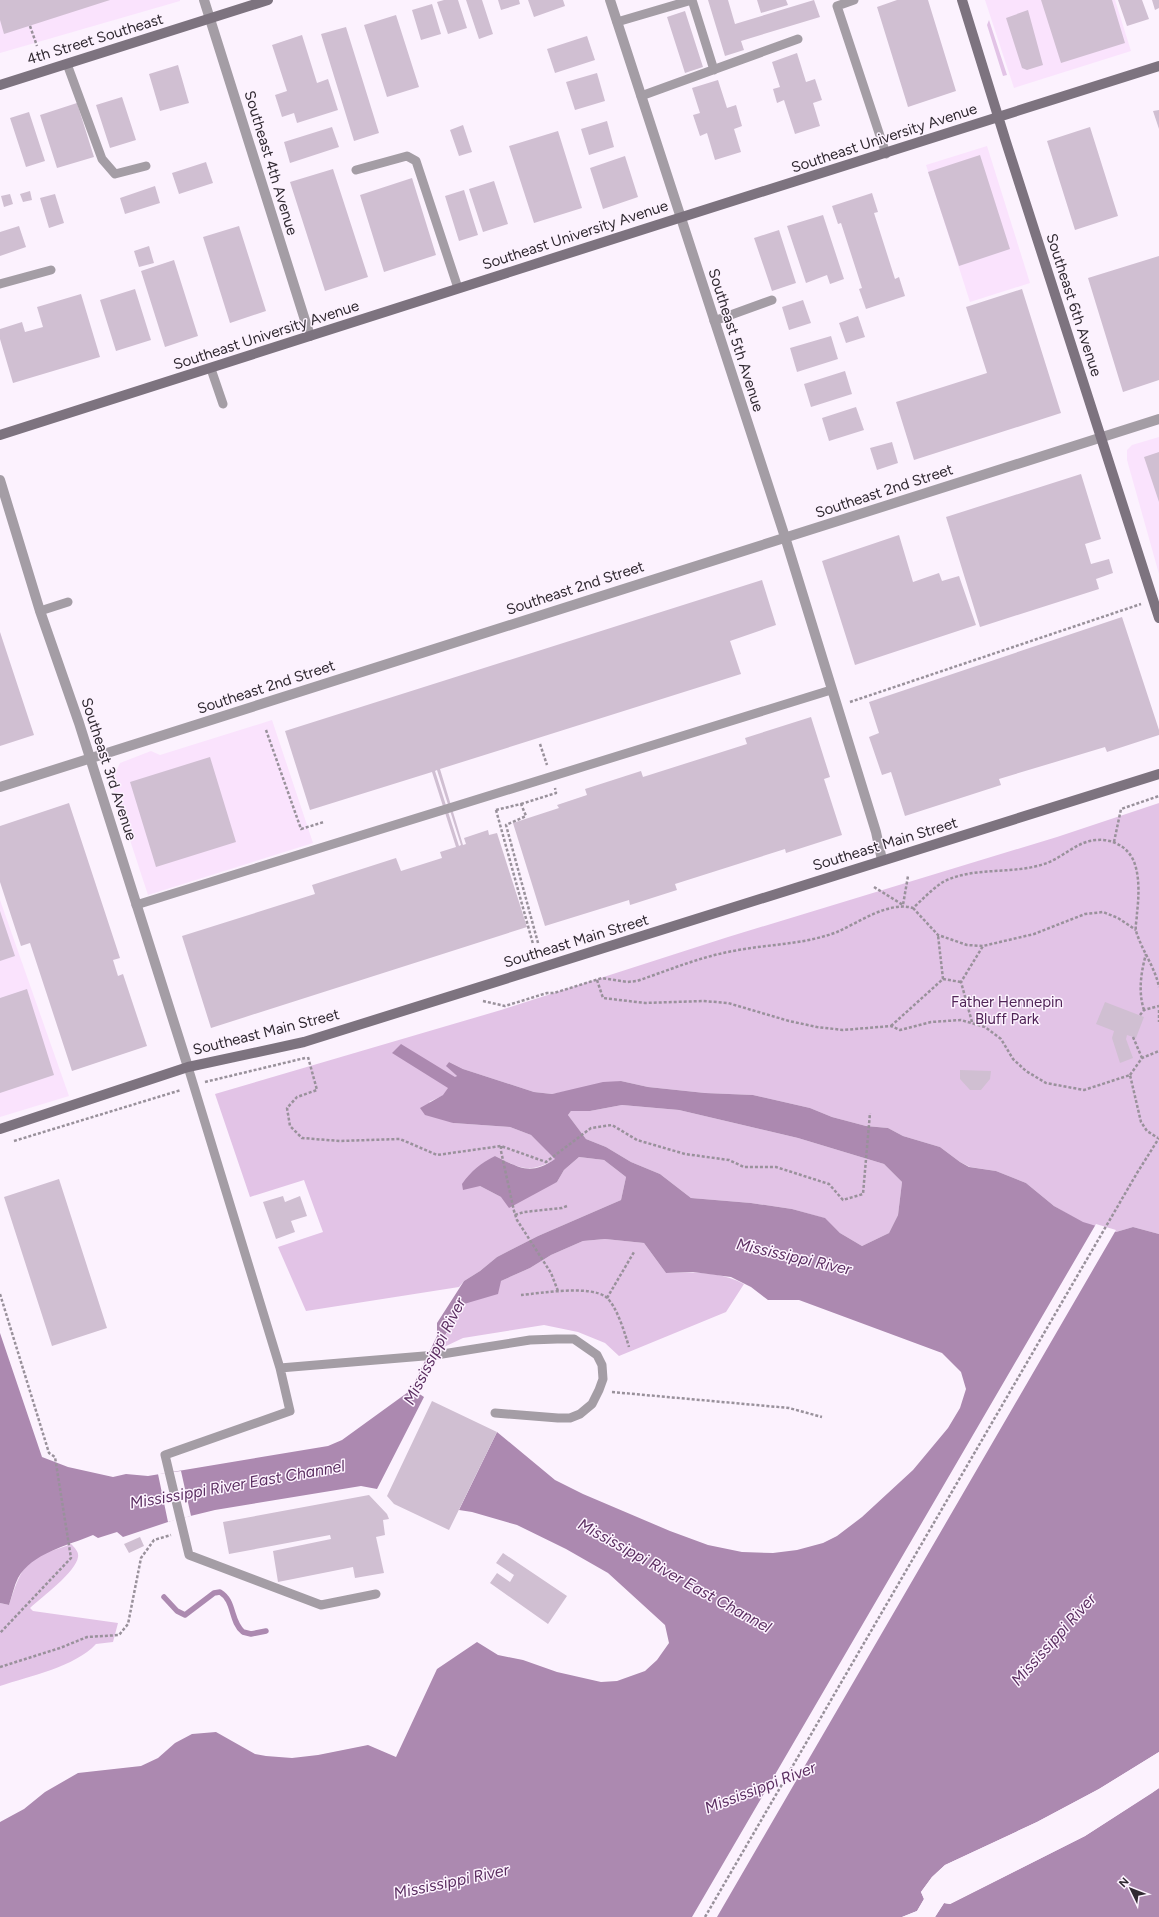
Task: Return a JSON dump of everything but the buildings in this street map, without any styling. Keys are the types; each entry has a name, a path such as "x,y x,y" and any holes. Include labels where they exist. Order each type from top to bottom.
{"street":[{"name":"Southeast 4th Avenue","path":"204,0 310,336"},
{"name":"4th Street Southeast","path":"0,85 268,0"},
{"name":"Southeast 5th Avenue","path":"610,0 785,537 876,832 882,860"},
{"name":"Southeast 6th Avenue","path":"962,0 1101,437 1156,599 1159,618"},
{"name":"Southeast University Avenue","path":"0,435 680,217 886,154 1159,66"},
{"name":"Southeast 2nd Street","path":"0,787 1159,419"},
{"name":"Southeast 3rd Avenue","path":"0,480 40,611 90,759 188,1067"},
{"name":"Southeast Main Street","path":"0,1129 188,1067 304,1042 1159,774"}],"lane":[{"path":"617,22 692,0 714,70"},
{"path":"854,0 837,6 886,154"},
{"path":"641,96 798,39"},
{"path":"67,64 102,159 115,174 146,166"},
{"path":"356,170 407,156 416,161 458,288"},
{"path":"0,284 51,270"},
{"path":"714,321 772,300"},
{"path":"211,368 223,404"},
{"path":"40,611 68,602"},
{"path":"136,905 831,690"},
{"path":"188,1067 280,1368 290,1411 165,1455 189,1555 321,1605 376,1594"},
{"path":"280,1368 431,1356 530,1340 574,1339 596,1355 602,1365 604,1379 592,1404 580,1414 570,1418 558,1418 494,1413"}],"path":[{"path":"30,26 37,46"},
{"path":"836,706 1156,599"},
{"path":"266,730 293,811 301,829 324,822"},
{"path":"1114,842 1121,809 1159,796"},
{"path":"496,810 521,804 526,816 506,825 538,943"},
{"path":"499,821 533,944"},
{"path":"913,908 933,889 944,882 974,872 1025,868 1043,864 1059,858 1084,842 1099,840 1114,842 1130,853 1136,872 1140,887 1136,930 1157,977 1159,987"},
{"path":"903,905 908,876"},
{"path":"874,887 903,905 913,908 938,935 959,943 983,946 1034,934 1085,914 1103,912 1118,918 1136,930"},
{"path":"485,1001 505,1006 602,978 627,982 637,981 710,956 734,950 813,940 835,932 869,916 903,905"},
{"path":"938,935 944,979"},
{"path":"972,1022 961,982 983,946"},
{"path":"1144,1010 1140,999 1142,966 1146,954"},
{"path":"891,1026 944,979"},
{"path":"944,979 961,982"},
{"path":"597,980 603,998 645,1003 704,1001 728,1003 817,1027 843,1030 891,1026 900,1030 930,1022 961,1020 972,1022 986,1027 995,1034 1013,1059 1026,1071 1046,1083 1084,1090 1130,1075 1142,1058 1159,1051"},
{"path":"1140,1015 1144,1010 1159,1006"},
{"path":"1159,1010 1159,1022"},
{"path":"1133,1037 1142,1058"},
{"path":"308,1057 317,1090 297,1097 287,1108 290,1126 302,1138 340,1141 400,1139 437,1155 501,1146 546,1162 591,1128 612,1125 637,1140 686,1154 729,1160 744,1167 776,1167 829,1184 843,1200 863,1194 870,1113"},
{"path":"705,1917 1137,1173 1159,1138 1147,1131 1141,1122 1130,1075"},
{"path":"7,1143 193,1086"},
{"path":"501,1146 517,1220 551,1273 558,1291"},
{"path":"516,1215 524,1212 562,1208 567,1206"},
{"path":"607,1298 634,1252"},
{"path":"521,1295 558,1291 595,1292 607,1298 621,1322 629,1347"},
{"path":"0,1294 48,1453 55,1457 71,1558 0,1633"},
{"path":"599,1390 789,1408 822,1417"},
{"path":"0,1667 60,1648 87,1637 119,1635 128,1624 141,1558 154,1540 183,1530"}],"shaded area":[{"path":"0,0 180,0 180,1 0,53"},
{"path":"985,0 1115,0 1131,51 1014,88"},
{"path":"987,146 1030,283 970,302 926,165"},
{"path":"1159,437 1159,574 1127,460 1127,450 1132,445"},
{"path":"272,720 313,843 148,895 111,782 120,763 151,751 160,755"},
{"path":"0,900 69,1096 0,1117"}],"green space":[{"path":"989,20 1007,75 1003,76 987,25"},
{"name":"Father Hennepin Bluff Park","path":"1159,803 1159,1234 1133,1227 1116,1232 1083,1223 1054,1206 1026,1183 996,1171 970,1167 960,1162 940,1147 903,1136 888,1128 866,1126 832,1117 810,1108 753,1095 705,1093 648,1087 621,1081 552,1094 534,1092 463,1069 449,1062 447,1066 457,1076 444,1095 429,1102 453,1123 510,1127 531,1135 556,1159 538,1167 525,1168 519,1167 495,1156 480,1186 501,1197 557,1182 564,1170 579,1157 604,1160 626,1177 621,1200 538,1236 497,1257 480,1271 464,1281 459,1287 306,1311 278,1247 323,1232 304,1180 250,1197 215,1094 501,1010 728,937 1057,837"},
{"path":"622,1105 679,1110 798,1138 884,1164 902,1182 898,1215 889,1233 862,1246 840,1233 824,1218 792,1209 751,1203 691,1198 660,1174 631,1162 606,1147 586,1139 568,1115 571,1111 590,1111"},
{"path":"605,1239 644,1243 666,1273 706,1273 725,1277 744,1284 726,1312 619,1356 605,1343 578,1332 544,1325 463,1338 444,1347 438,1348 464,1304 501,1281 530,1268 551,1255 583,1241"},
{"path":"71,1544 78,1553 76,1563 65,1577 30,1608 33,1611 118,1623 113,1642 96,1644 87,1652 64,1665 0,1686 0,1603 9,1605 19,1578 30,1561 40,1555"}],"water":[{"path":"401,1044 455,1077 457,1076 446,1066 449,1062 463,1069 534,1092 552,1094 603,1082 621,1081 648,1087 705,1093 753,1095 810,1108 832,1117 866,1126 888,1128 903,1136 940,1147 969,1167 996,1171 1026,1183 1054,1206 1083,1222 1116,1232 1133,1227 1159,1234 1159,1752 1099,1789 1037,1822 945,1865 932,1877 921,1892 924,1899 917,1911 902,1917 0,1917 0,1822 24,1809 45,1792 78,1773 141,1766 158,1758 175,1743 192,1734 216,1732 255,1754 266,1756 292,1758 318,1755 368,1745 396,1757 437,1669 477,1642 498,1655 523,1660 557,1672 601,1682 617,1681 645,1671 657,1660 669,1643 665,1625 608,1573 566,1549 517,1525 472,1512 459,1510 497,1432 555,1480 583,1494 670,1531 708,1545 742,1552 773,1553 797,1550 823,1543 837,1536 862,1517 913,1470 948,1428 960,1408 966,1389 961,1372 942,1353 799,1300 768,1300 751,1287 731,1277 693,1272 666,1273 644,1243 605,1239 583,1241 551,1255 530,1268 501,1281 498,1294 464,1304 444,1337 418,1393 424,1397 377,1489 361,1486 215,1510 174,1520 123,1537 117,1532 98,1538 93,1535 51,1551 32,1562 24,1569 18,1578 9,1605 0,1603 0,1333 42,1457 68,1467 113,1477 126,1474 148,1476 328,1446 342,1440 411,1390 437,1336 437,1323 464,1281 480,1271 497,1257 538,1236 621,1200 626,1177 604,1160 579,1157 564,1170 557,1182 509,1208 501,1197 480,1186 463,1190 462,1184 469,1175 495,1156 518,1167 532,1169 555,1159 531,1135 510,1127 453,1123 425,1115 420,1108 443,1095 448,1088 392,1053","holes":["622,1105 679,1110 798,1138 884,1164 902,1182 898,1215 889,1233 862,1246 840,1233 825,1218 792,1209 751,1203 691,1198 660,1174 631,1162 606,1147 586,1139 568,1115 571,1111 590,1111"]},
{"path":"1159,1788 1159,1917 935,1917 944,1903 950,1904 1085,1836"}],"pier":[{"path":"1096,1224 1116,1230 717,1917 692,1917"},
{"path":"181,1471 191,1516 168,1522 158,1474"},
{"path":"1159,1752 1159,1755 1100,1791 1038,1824 946,1867 933,1878 923,1893 926,1900 919,1912 907,1917 902,1917 917,1911 924,1899 921,1892 932,1877 945,1865 1037,1822 1099,1789"},
{"path":"1159,1786 1159,1788 1152,1793 1085,1836 950,1904 944,1903 935,1917 933,1917 943,1901 950,1902 1084,1834"}],"waterway":[{"path":"164,1597 177,1611 185,1615 214,1593 220,1592 228,1600 236,1622 243,1632 251,1634 266,1631"}],"water label":[{"name":"Mississippi River","path":"794,1256"},
{"name":"Mississippi River","path":"434,1351"},
{"name":"Mississippi River East Channel","path":"237,1484"},
{"name":"Mississippi River East Channel","path":"675,1575"},
{"name":"Mississippi River","path":"1053,1639"},
{"name":"Mississippi River","path":"760,1787"},
{"name":"Mississippi River","path":"451,1881"}]}
